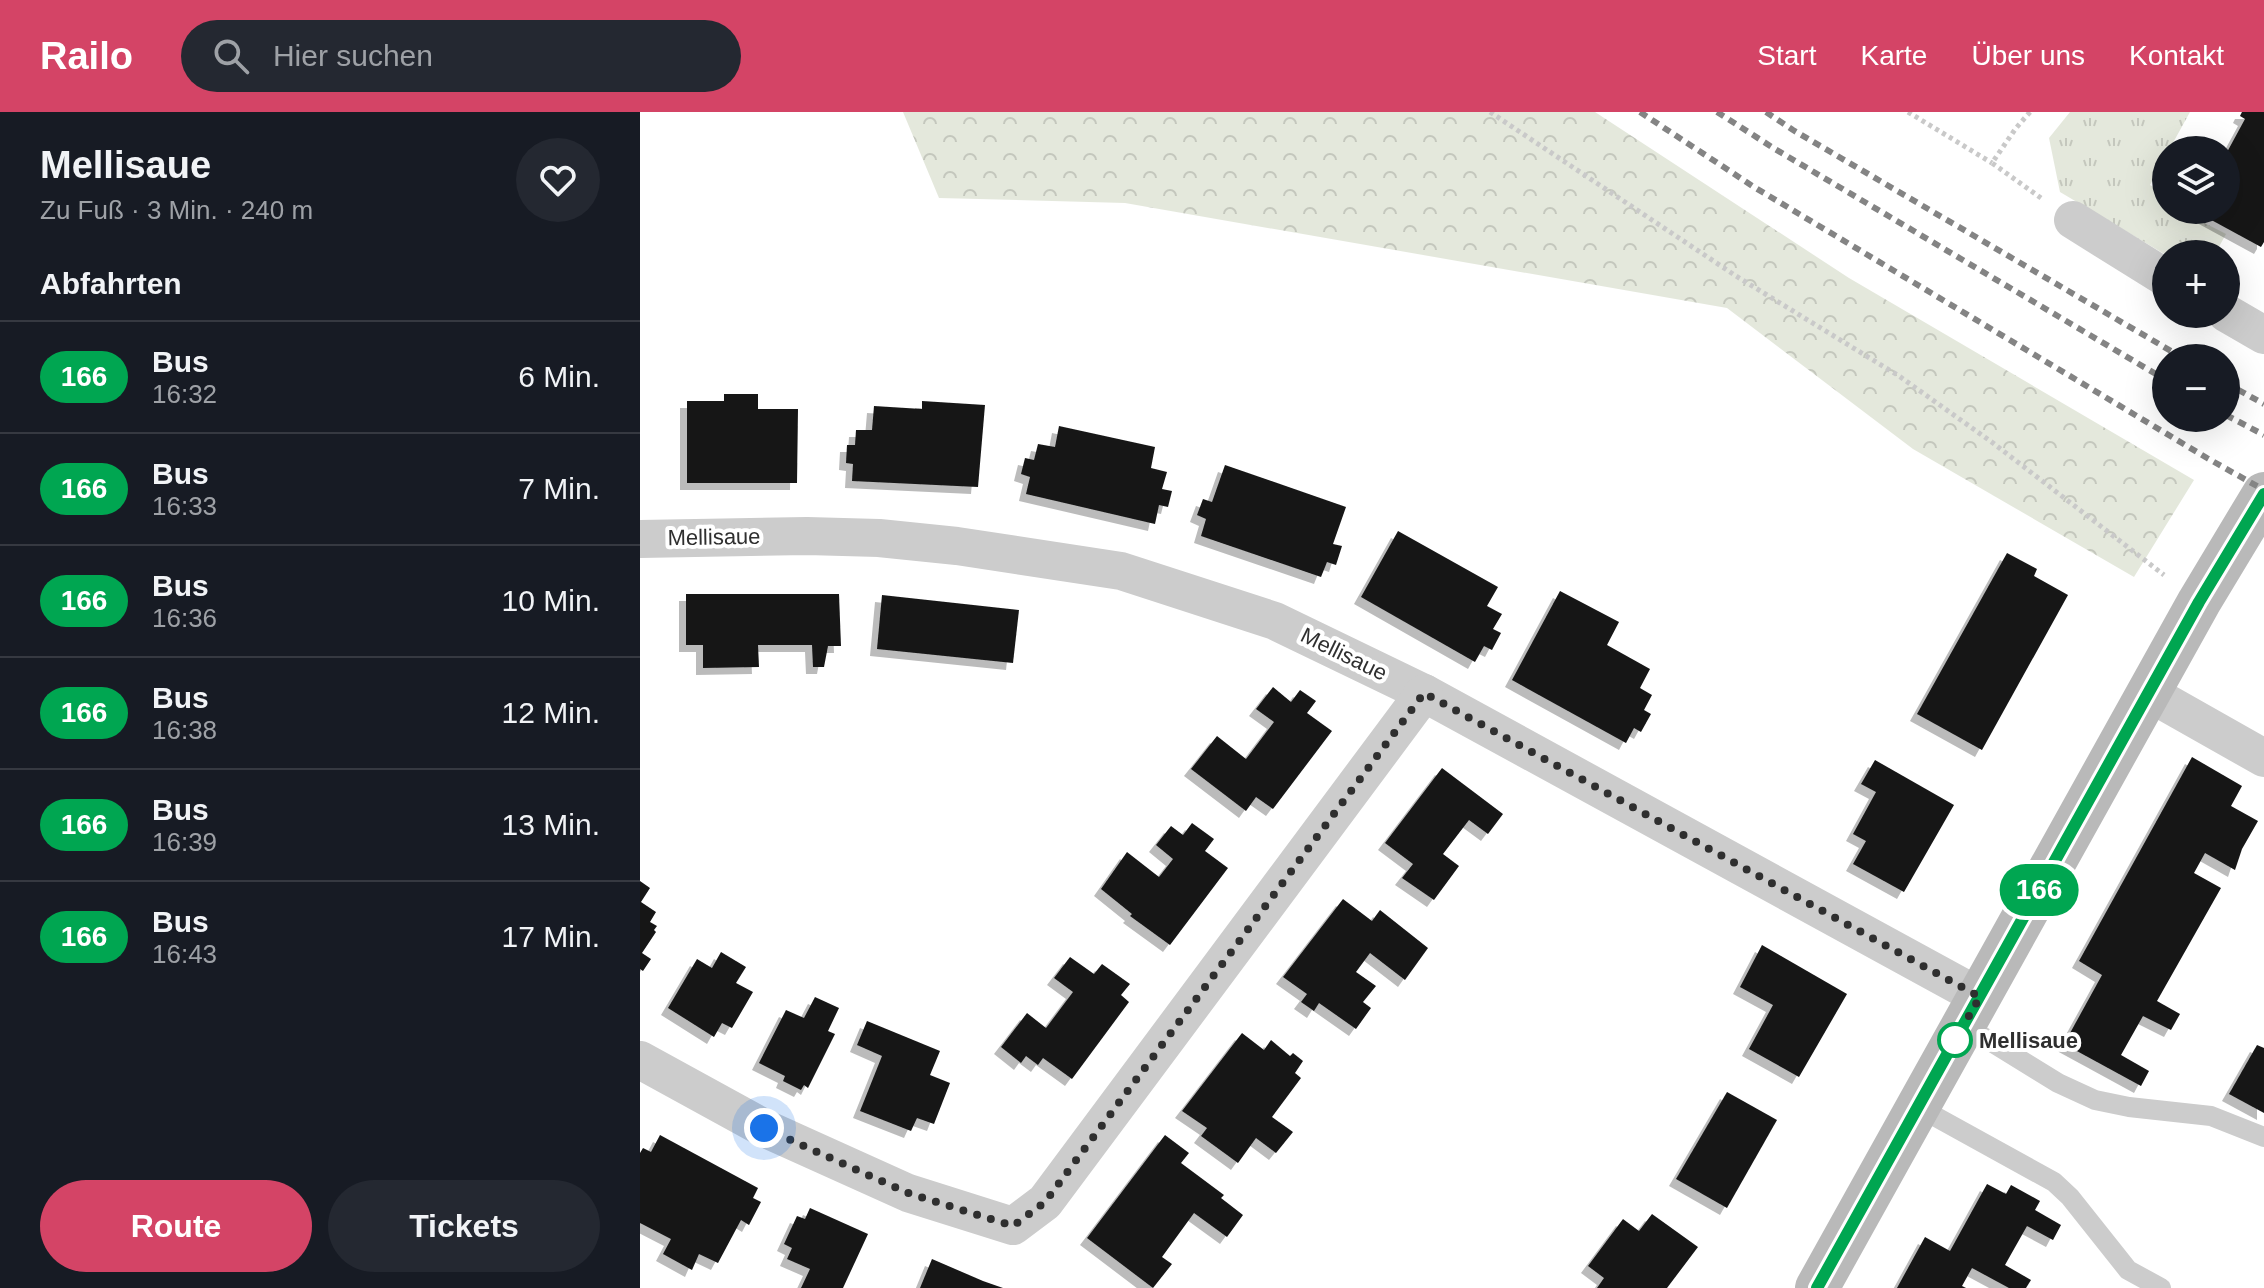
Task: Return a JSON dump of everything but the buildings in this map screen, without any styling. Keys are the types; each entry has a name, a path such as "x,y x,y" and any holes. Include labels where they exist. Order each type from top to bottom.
{"main road":[{"path":"1817,1288 2199,602 2264,494"}],"street":[{"path":"2073,220 2152,269"},
{"path":"2240,321 2264,335"},
{"name":"Mellisaue","path":"640,539 807,536 879,538 957,546 1121,571 1275,621 1424,693 1972,1011"},
{"path":"640,1060 764,1128 908,1193 1013,1226 1045,1202 1424,693"},
{"path":"2149,693 2264,758"}],"lane":[{"path":"1972,1011 2058,1083 2095,1100 2211,1116 2264,1137"},
{"path":"1918,1107 2054,1182 2070,1197 2128,1270 2161,1288"}],"path":[{"path":"1490,112 1736,276 1899,376 1993,443 2199,602"},
{"path":"1908,112 1992,163 2073,220"},
{"path":"1992,163 2030,112"}],"green space":[{"path":"903,112 1595,112 1849,278 2194,480 2134,577 1913,449 1727,308 1125,203 939,198"},
{"path":"2070,112 2190,112 2177,136 2152,136 2152,224 2207,224 2226,234 2223,240 2152,240 2152,247 2060,192 2049,138"}],"railway":[{"path":"1640,112 1754,187 2264,490"},
{"path":"1717,112 2152,372"},
{"path":"1766,112 2159,344"},
{"path":"2240,391 2264,404"},
{"path":"2240,422 2264,435"}],"bus line":[{"name":"166","path":"1817,1288 2139,708 2264,494"}],"place":[{"name":"Mellisaue","path":"1955,1040"}],"route":[{"path":"764,1128 908,1193 1013,1226 1045,1202 1424,693 1980,997 1955,1040"}]}
